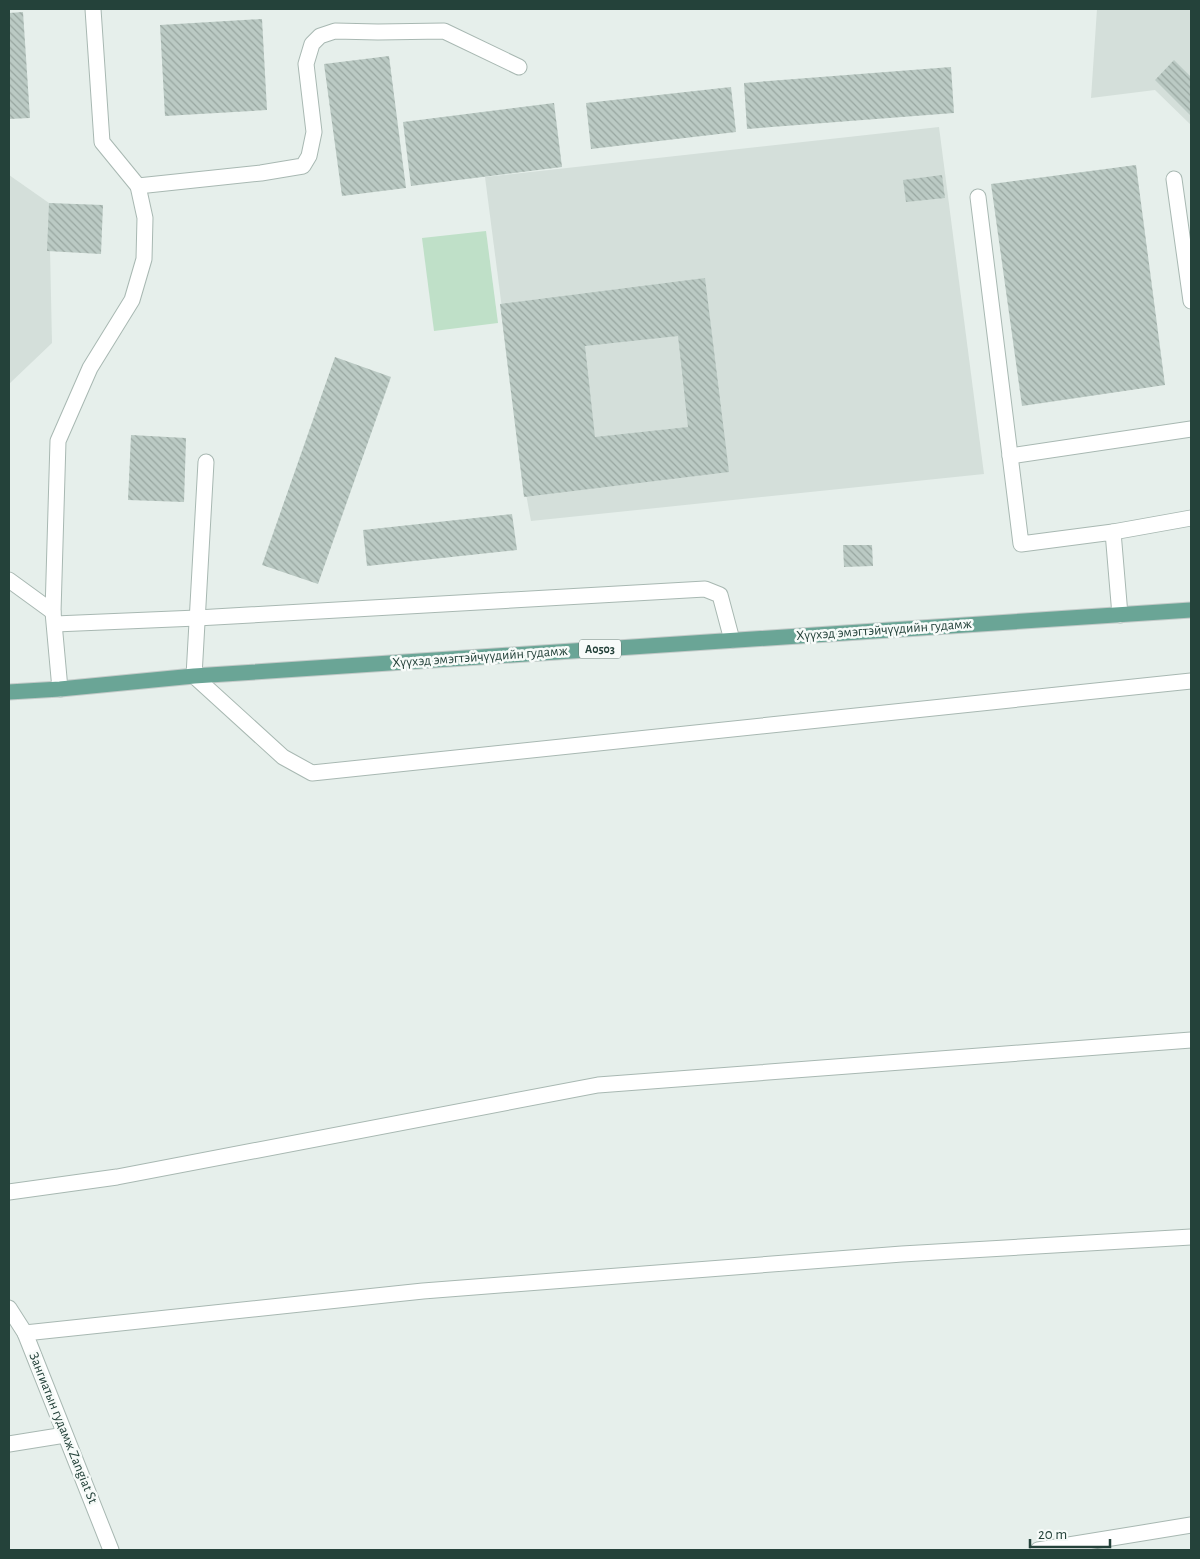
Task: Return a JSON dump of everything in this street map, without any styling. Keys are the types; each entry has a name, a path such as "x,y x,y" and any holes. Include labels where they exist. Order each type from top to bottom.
{"main road":[{"name":"Хүүхэд эмэгтэйчүүдийн гудамж","path":"9,692 194,676 1191,610"}],"street":[{"path":"60,689 54,618 58,441 90,368 132,300 144,259 145,218 138,186 102,142 93,9"},
{"path":"138,186 261,173 303,166 309,156 314,132 306,64 312,44 320,36 335,31 444,31 520,67"},
{"path":"1174,179 1191,301"},
{"path":"978,197 1021,544 1113,532 1191,518"},
{"path":"1010,456 1191,429"},
{"path":"206,462 194,676 283,757 312,773 1191,681"},
{"path":"1113,532 1120,615"},
{"path":"9,580 54,618 197,618 705,589 720,596 732,640"},
{"path":"9,1192 117,1177 598,1084 1191,1040"},
{"path":"25,1333 423,1291 902,1254 1191,1237"},
{"name":"Зангиатын гудамж Zangiat St","path":"9,1308 25,1333 111,1550"},
{"path":"9,1444 66,1435"},
{"path":"1038,1550 1191,1525"}],"shaded area":[{"path":"1097,9 1191,9 1191,125 1155,90 1091,98"},
{"path":"939,127 984,474 531,521 485,177"},
{"path":"9,175 49,203 52,343 9,384"}],"green space":[{"path":"486,231 498,323 434,331 422,238"}],"building":[{"path":"23,12 30,118 9,119 9,13"},
{"path":"262,19 267,110 165,116 160,25"},
{"path":"389,56 406,188 342,196 324,64"},
{"path":"1174,60 1191,77 1191,116 1155,80"},
{"path":"951,67 954,113 747,129 744,83"},
{"path":"731,87 736,132 591,149 586,103"},
{"path":"554,103 562,167 411,186 403,122"},
{"path":"1136,165 1165,385 1022,406 991,184"},
{"path":"942,175 945,198 906,202 903,180"},
{"path":"49,203 103,205 101,254 47,251"},
{"path":"705,278 729,472 524,497 500,304","holes":["678,336 688,427 595,437 585,346"]},
{"path":"335,357 391,377 318,584 262,565"},
{"path":"131,435 186,438 184,502 128,500"},
{"path":"512,514 517,550 367,566 363,530"},
{"path":"843,545 872,545 873,566 844,567"}]}
